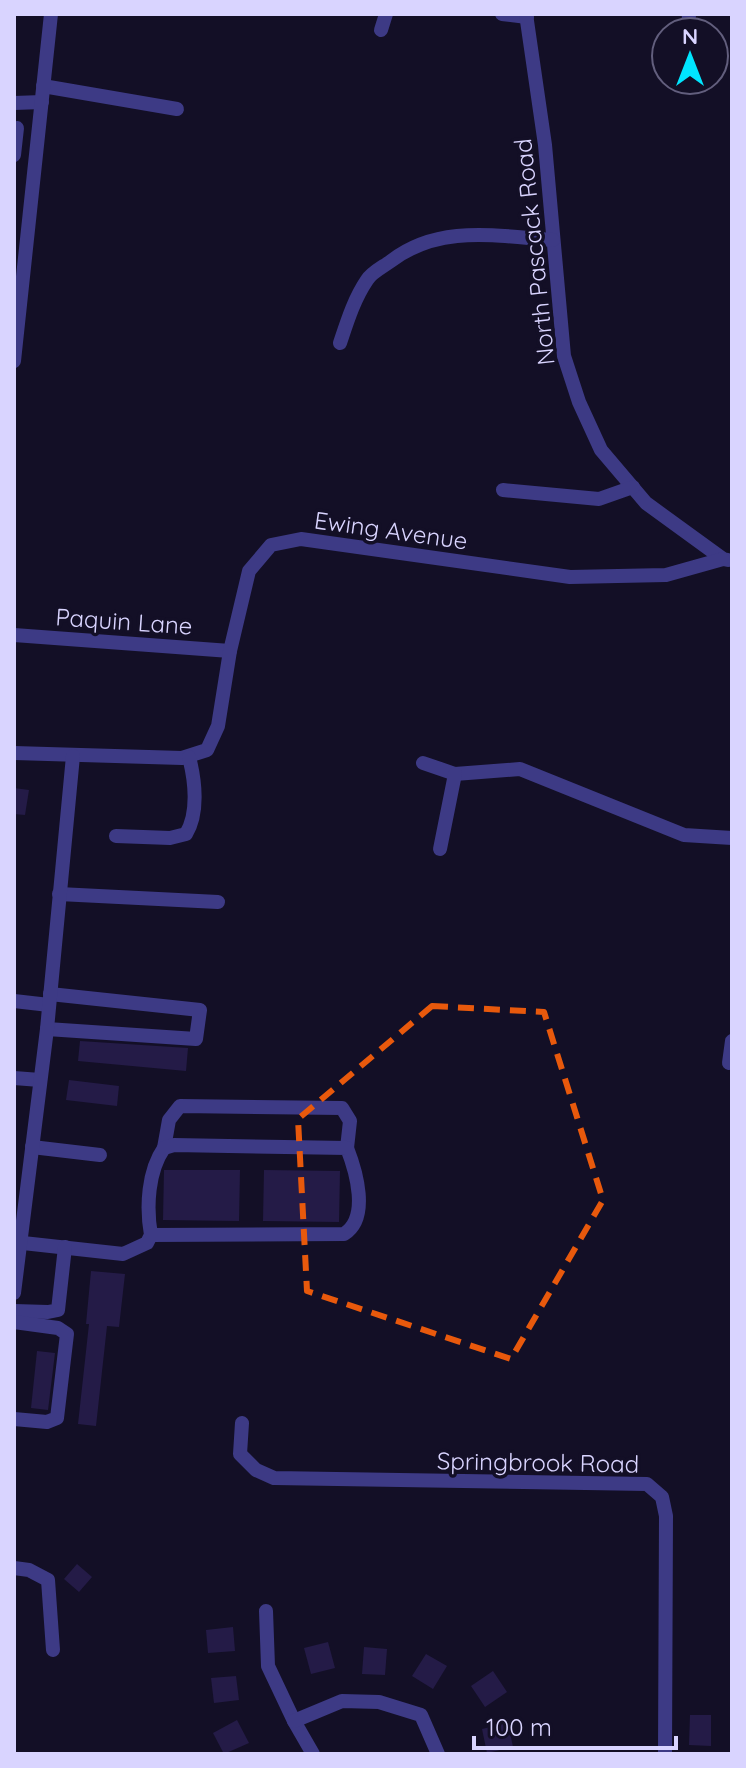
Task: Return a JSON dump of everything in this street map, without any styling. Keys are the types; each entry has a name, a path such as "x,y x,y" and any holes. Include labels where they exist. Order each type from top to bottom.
{"street":[{"path":"14,361 51,14"},
{"path":"381,30 386,14"},
{"path":"502,14 527,15"},
{"name":"North Pascack Road","path":"527,15 545,145 564,356 579,402 601,450 646,503 728,560"},
{"path":"43,86 177,109"},
{"path":"14,103 42,102"},
{"path":"14,155 16,129 40,126"},
{"path":"340,343 354,304 369,277 399,254 437,237 469,234 553,240"},
{"path":"503,490 599,499 633,487"},
{"name":"Ewing Avenue","path":"189,757 207,750 218,726 230,651 249,571 271,545 301,539 570,577 666,575 728,560"},
{"name":"Paquin Lane","path":"14,635 230,651"},
{"path":"14,753 189,757 195,786 191,824 186,834 170,838 116,836"},
{"path":"14,1293 17,1242 47,1029 73,756"},
{"path":"423,763 455,774 520,769 684,835 732,838"},
{"path":"440,849 455,774"},
{"path":"59,894 218,902"},
{"path":"14,1001 49,999 200,1010 196,1039 47,1029"},
{"path":"729,1063 732,1041"},
{"path":"14,1078 40,1080"},
{"path":"17,1242 123,1254 147,1243 151,1235 152,1173 156,1159 164,1148 169,1120 180,1106 342,1108 350,1121 347,1148 357,1174 355,1224 344,1234 151,1235"},
{"path":"164,1148 174,1145 347,1148"},
{"path":"32,1147 100,1155"},
{"path":"14,1311 58,1310 65,1247"},
{"path":"14,1322 58,1328 67,1334 57,1418 47,1422 14,1419"},
{"name":"Springbrook Road","path":"242,1423 240,1454 256,1470 274,1478 647,1484 662,1497 666,1516 665,1754"},
{"path":"14,1568 29,1570 48,1580 53,1650"},
{"path":"266,1611 268,1666 313,1754"},
{"path":"294,1721 342,1701 379,1702 421,1715 438,1754"}],"highlighted area":[{"path":"432,1006 544,1012 603,1200 511,1359 307,1291 298,1119"}],"building":[{"path":"14,788 29,790 25,815 14,814"},
{"path":"80,1041 188,1048 186,1071 78,1061"},
{"path":"69,1080 119,1086 117,1106 66,1100"},
{"path":"164,1170 240,1170 239,1221 163,1220"},
{"path":"264,1170 340,1171 339,1222 263,1221"},
{"path":"91,1271 125,1274 119,1327 107,1326 96,1426 78,1424 89,1324 86,1324"},
{"path":"37,1351 55,1353 48,1410 31,1408"},
{"path":"77,1564 92,1577 79,1592 64,1579"},
{"path":"233,1627 235,1651 208,1653 206,1630"},
{"path":"328,1642 335,1668 311,1674 304,1648"},
{"path":"364,1647 387,1649 385,1675 362,1674"},
{"path":"426,1654 447,1666 433,1689 412,1676"},
{"path":"493,1671 507,1692 485,1707 471,1686"},
{"path":"236,1676 239,1700 214,1703 211,1678"},
{"path":"690,1715 711,1715 711,1746 689,1745"},
{"path":"237,1720 249,1743 224,1754 213,1733"},
{"path":"508,1723 513,1747 487,1753 482,1729"}]}
